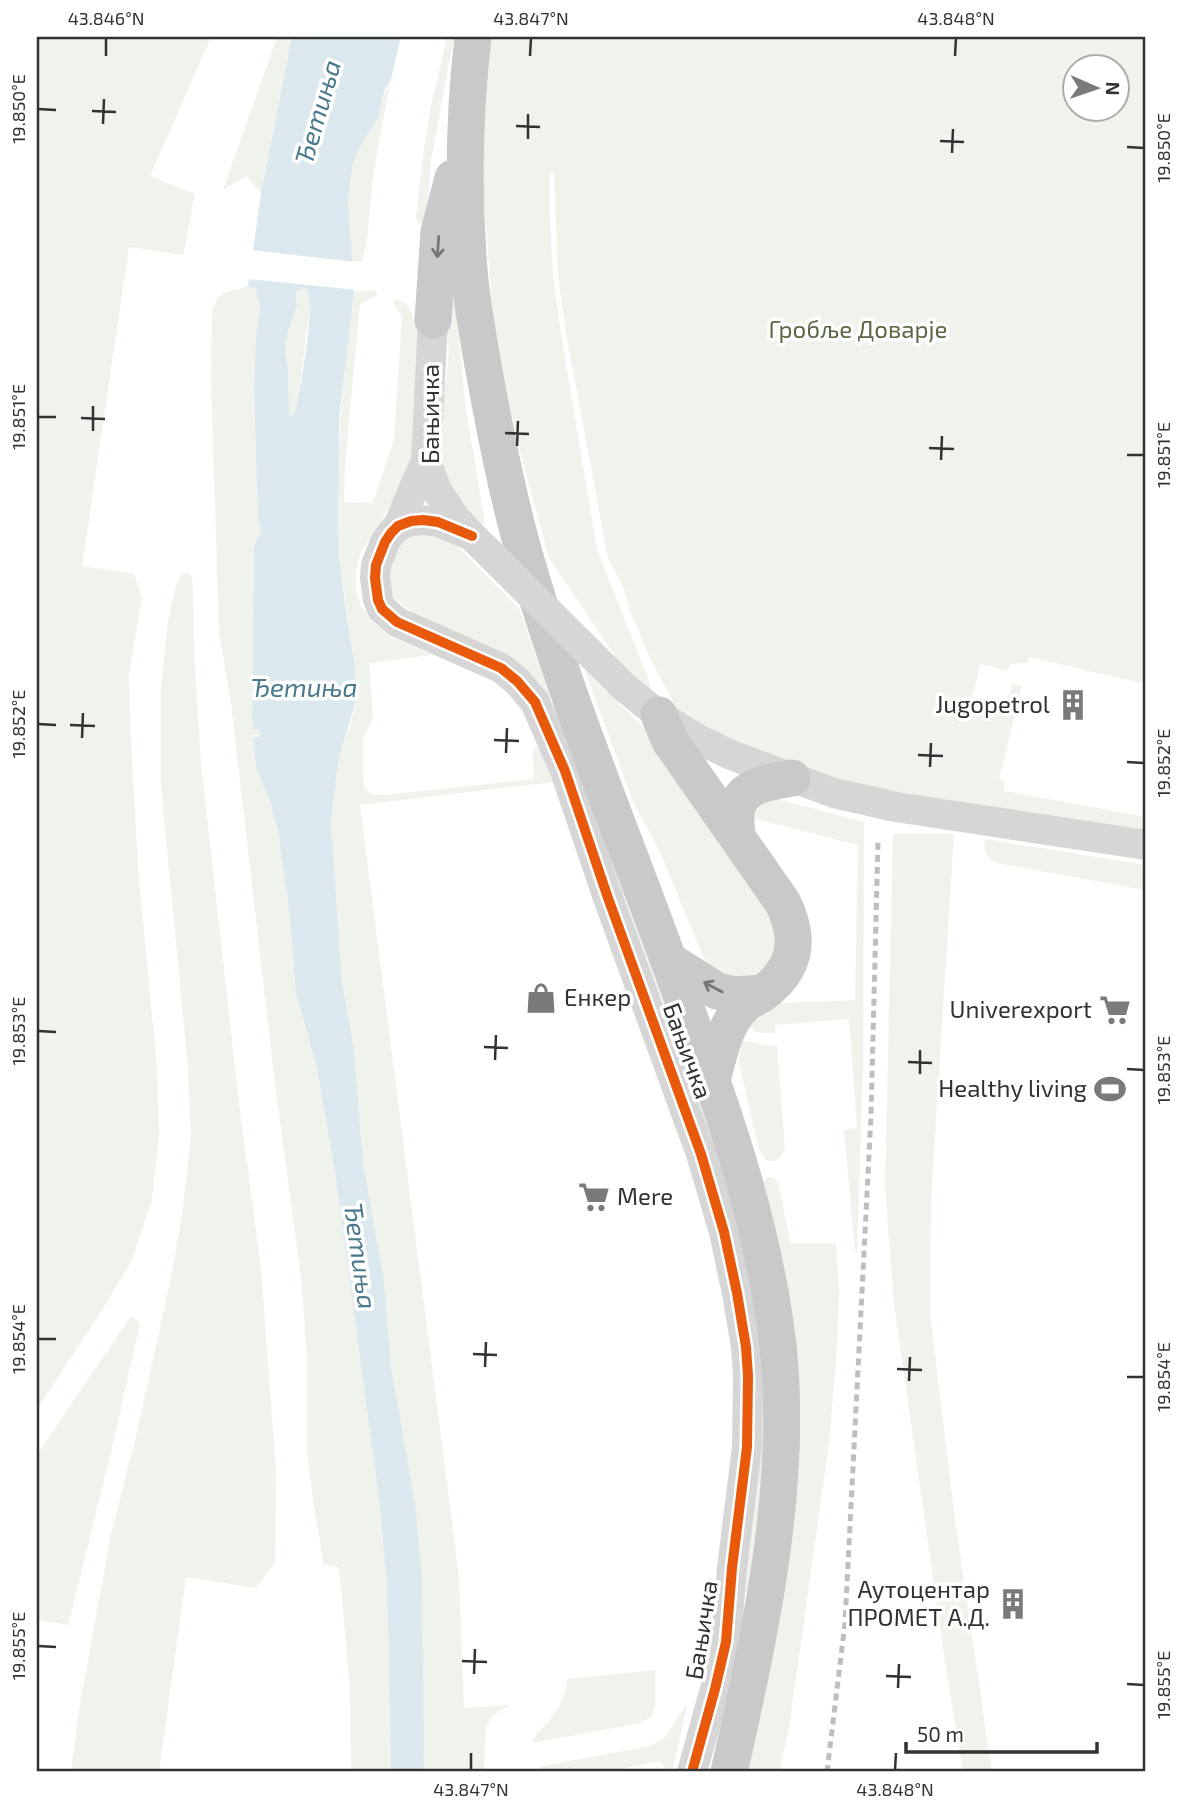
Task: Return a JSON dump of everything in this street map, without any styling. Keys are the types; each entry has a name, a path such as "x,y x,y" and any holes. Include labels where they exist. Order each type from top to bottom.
{"main road":[{"path":"473,37 465,134 466,224 482,362 497,443 526,560 576,711 712,1080 741,1169 773,1309 782,1386 782,1443 771,1550 729,1772"},
{"path":"433,320 439,232 465,134"},
{"path":"659,715 670,741 783,903 790,916 793,932 790,963 782,976 744,1005 732,1022 722,1042 712,1080"},
{"path":"737,836 736,811 749,790 759,785 792,778"},
{"path":"668,960 717,991 735,995 763,993"}],"street":[{"name":"Бањичка","path":"433,320 426,460 436,489 453,515 472,536 624,687 659,715 694,737 731,755 834,793 896,807 1146,845"},
{"path":"398,526 426,460"},
{"name":"Бањичка","path":"472,536 438,522 411,521 398,526 385,542 376,565 376,591 382,609 397,622 500,668 517,681 535,702 542,716 565,771 608,898 692,1127 724,1231 746,1347 747,1447 726,1642 692,1772"}],"green space":[{"path":"37,37 211,37 150,176 195,194 183,255 129,247 82,566 134,574 142,598 129,673 139,880 157,1068 159,1133 152,1200 132,1260 37,1409"},
{"path":"277,37 292,37 261,193 247,176 223,190"},
{"path":"447,37 454,37 431,160 426,223 419,223 416,218 424,148"},
{"name":"Гробље Доварје","path":"492,37 1146,37 1146,684 1029,657 1027,663 1010,664 1007,671 981,664 970,704 1004,712 1012,683 1022,686 999,779 1005,781 1004,791 1146,817 1146,831 866,789 725,739 678,710 653,664 630,611 624,588 608,559 566,333 558,276 554,173 550,172 553,275 597,550 646,673 649,689 624,669 549,558 517,441 494,326 482,174 487,72"},
{"path":"391,79 372,185 367,241 362,262 351,261 348,203 354,160 376,119"},
{"path":"450,248 466,410 485,522 482,526 451,487 441,454 440,439 449,350 444,325"},
{"path":"248,286 256,289 260,308 254,387 258,519 261,529 254,550 252,719 261,729 261,738 254,738 256,769 270,801 278,832 289,908 296,993 317,1068 335,1173 379,1499 387,1584 391,1772 351,1772 350,1687 339,1567 324,1565 307,1453 307,1358 301,1277 275,1084 231,703 219,632 211,380 212,311 223,293"},
{"path":"305,288 311,296 310,309 297,404 292,416 289,412 285,350 288,331 297,307 295,297 298,289"},
{"path":"375,290 377,295 360,304 344,502 373,503 394,440 402,316 393,304 397,299 409,307 419,334 415,444 398,493 361,552 356,570 356,590 362,608 389,636 433,655 369,663 373,720 363,740 364,787 371,794 386,795 534,779 533,750 536,747 553,782 360,805 459,1577 464,1708 509,1705 494,1715 486,1725 484,1772 424,1772 422,1708 402,1432 391,1367 384,1280 363,1162 354,1049 342,982 331,823 338,763 351,723 356,686 340,553 338,455 354,292"},
{"path":"431,533 457,546 520,610 551,699 520,665 420,618 395,599 388,577 396,548 411,534"},
{"path":"188,573 192,577 193,586 201,762 239,1103 261,1268 276,1471 275,1563 255,1588 186,1577 159,1772 71,1772 79,1710 111,1534 135,1441 172,1273 191,1137 188,1068 161,786 161,684 168,621 176,585 182,574"},
{"path":"585,671 641,725 740,859 779,933 768,973 738,984 709,966 660,852 634,804"},
{"path":"551,699 586,785 724,1164 759,1318 766,1448 749,1593 743,1591 758,1467 685,1071"},
{"path":"757,794 864,822 863,1067 857,1252 844,1130 857,1128 849,1019 775,1025 775,1033 757,1032 748,1025 756,1015 779,1003 855,1000 858,845 748,817"},
{"path":"893,834 954,834 931,1199 930,1313 955,1521 992,1772 963,1772 894,1304 885,1187"},
{"path":"985,839 1146,865 1146,890 996,863 986,853"},
{"path":"741,1042 777,1046 785,1148 780,1158 773,1161 766,1160 759,1150 739,1063"},
{"path":"768,1177 774,1178 779,1184 790,1243 836,1243 839,1291 837,1349 829,1443 789,1728 779,1772 747,1772 794,1337 779,1242 764,1183"},
{"path":"131,1316 140,1323 68,1625 37,1620 37,1455"},
{"path":"655,1670 655,1705 652,1716 640,1723 532,1743 559,1708 568,1679"},
{"path":"688,1702 672,1772 665,1772 666,1769 660,1761 608,1772 531,1772 543,1766 651,1746 665,1737"}],"water":[{"name":"Ђетиња","path":"292,37 401,37 378,117 359,148 353,164 348,203 354,292 339,419 338,508 339,552 355,668 356,700 338,763 331,823 342,982 354,1049 363,1162 384,1280 391,1367 415,1504 422,1578 424,1772 391,1772 387,1584 379,1499 335,1173 317,1068 296,993 289,908 278,832 270,801 256,769 253,738 261,737 260,730 253,729 252,719 254,550 261,529 258,519 254,387 260,308 256,289 248,286 261,193","holes":["302,288 307,289 310,311 307,344 297,404 292,416 289,412 285,350 288,331 297,307 296,292"]}],"pier":[{"path":"251,250 355,262 357,290 248,279"}],"railway":[{"path":"827,1772 845,1623 871,1116 878,841"}],"cycle path":[{"path":"472,536 438,522 411,521 398,526 385,542 376,565 378,600 382,609 397,622 501,668 517,681 535,702 565,771 701,1154 724,1232 737,1293 748,1376 747,1447 726,1642 692,1772"}],"place":[{"name":"Jugopetrol","path":"1073,705"},
{"name":"Енкер","path":"541,998"},
{"name":"Univerexport","path":"1115,1010"},
{"name":"Healthy living","path":"1110,1089"},
{"name":"Mere","path":"594,1197"},
{"name":"Аутоцентар ПРОМЕТ А.Д.","path":"1013,1604"}]}
